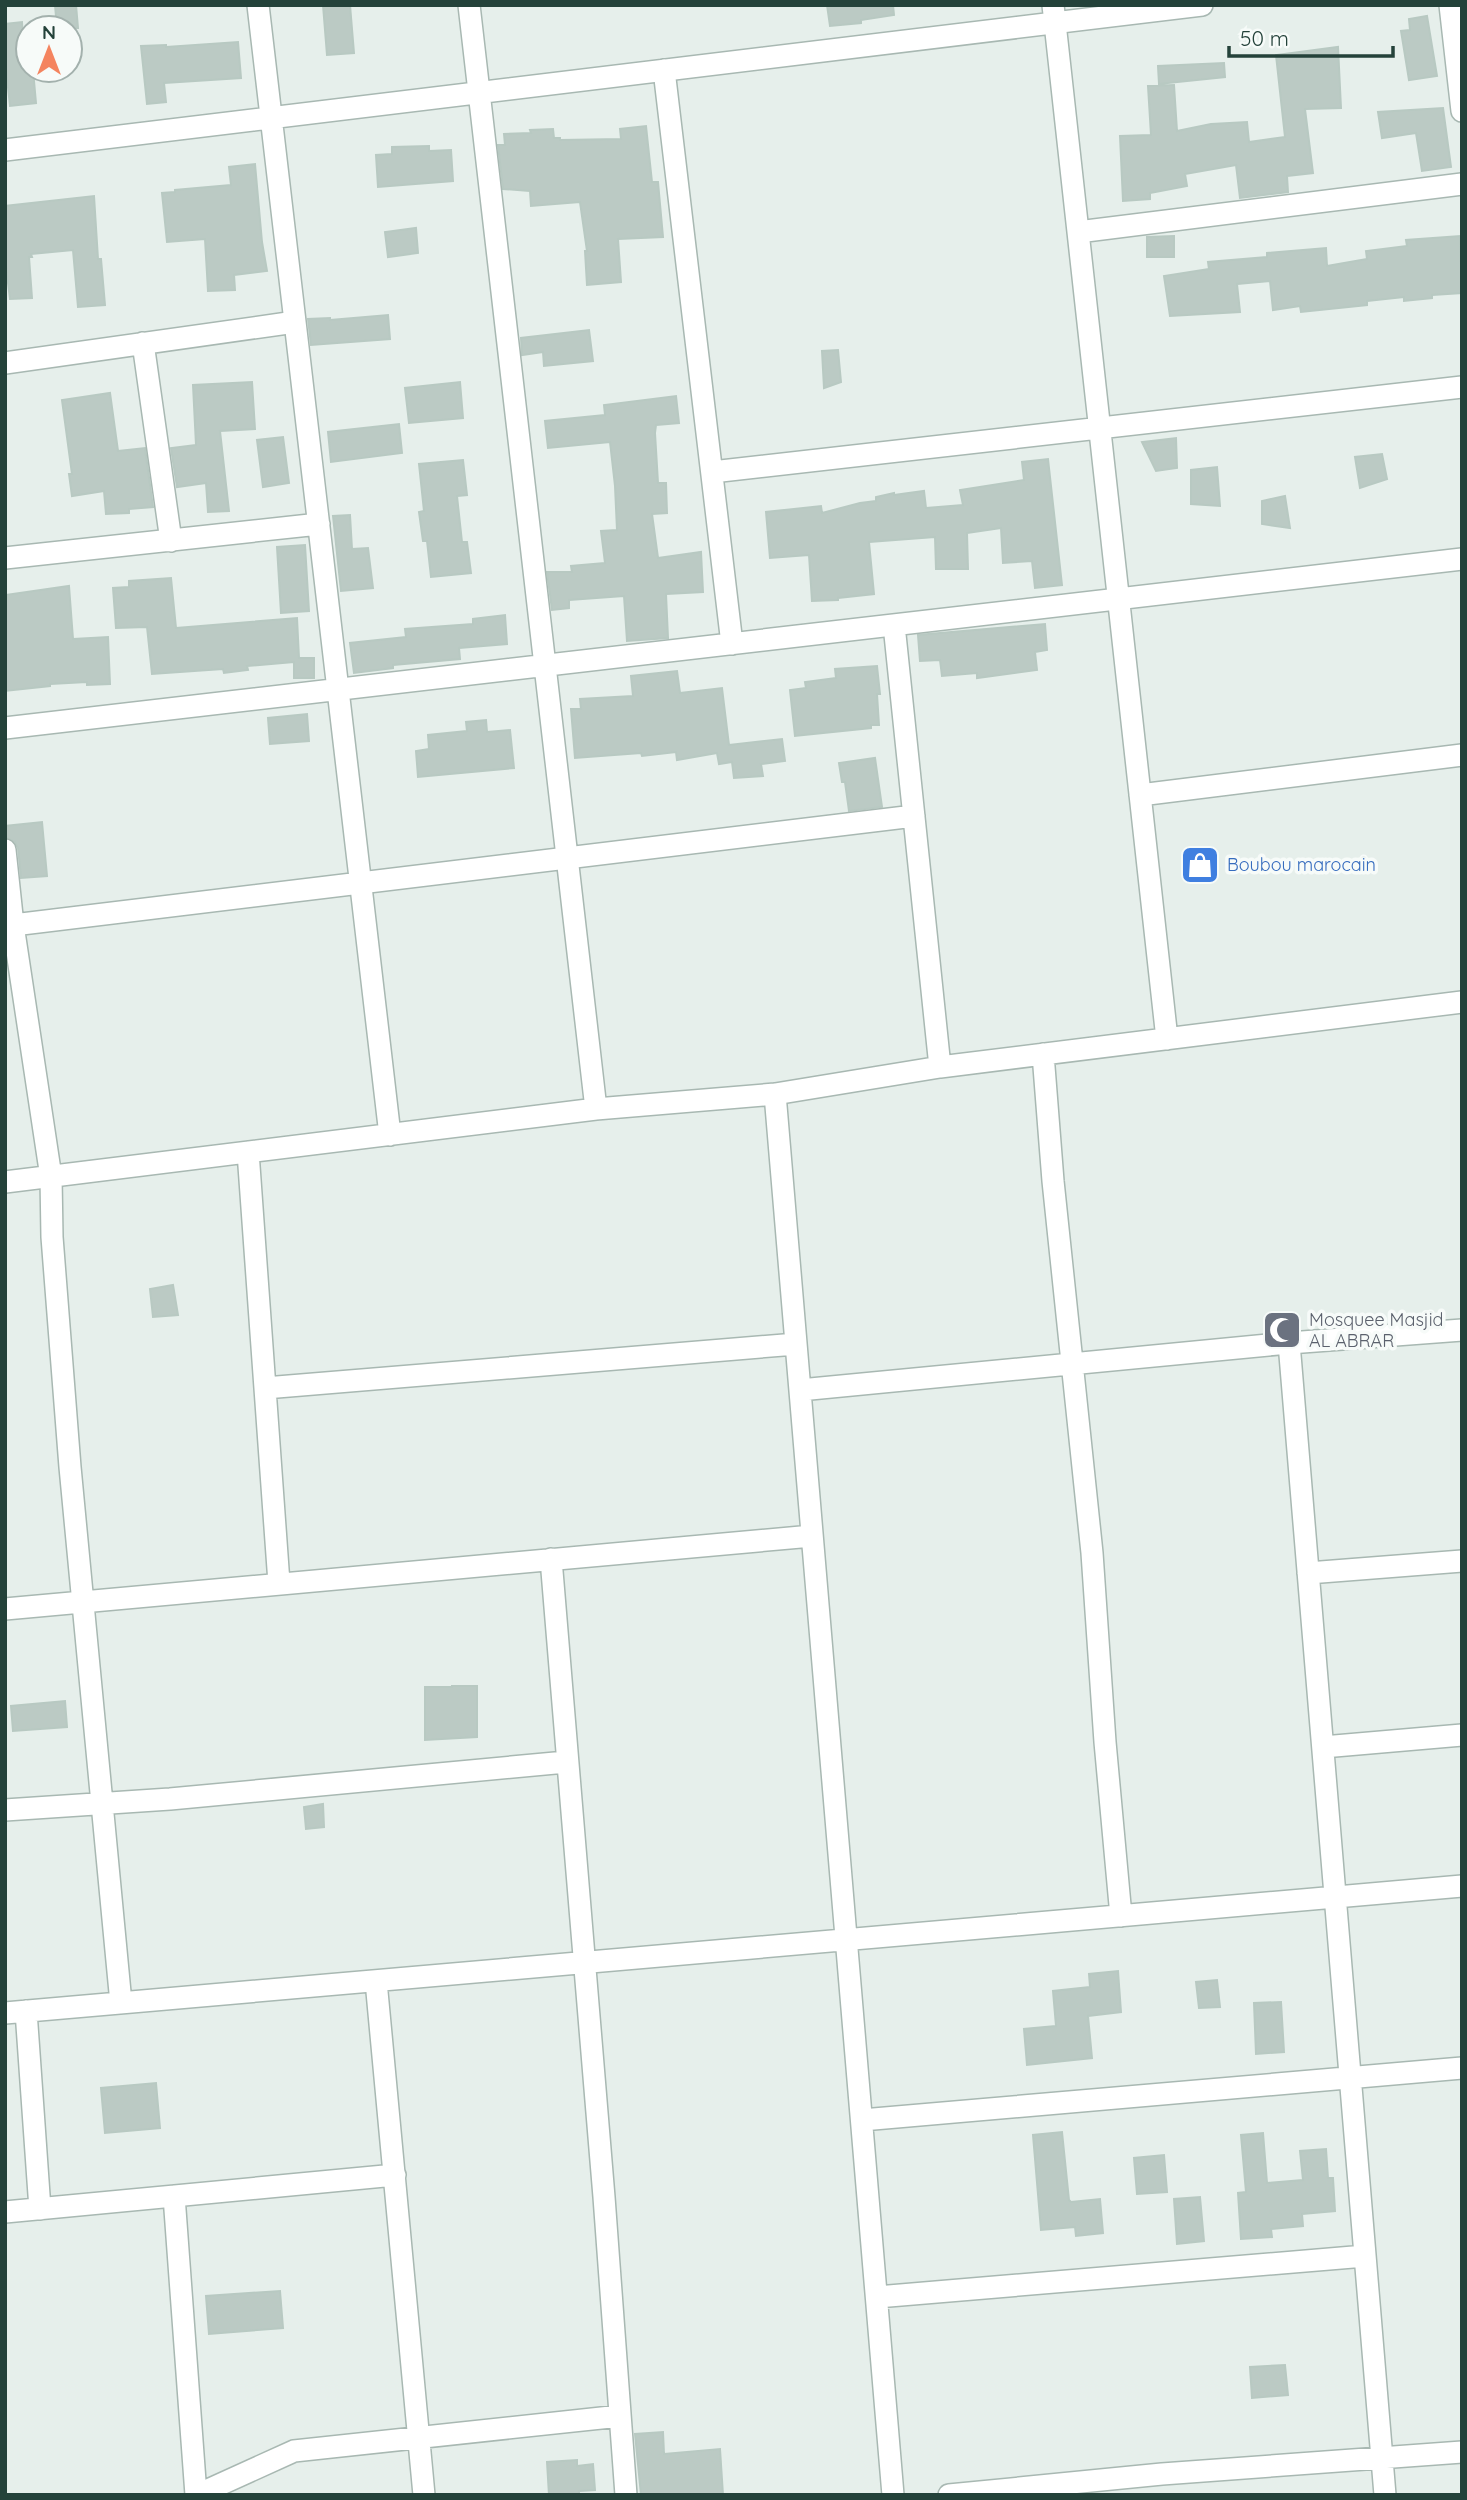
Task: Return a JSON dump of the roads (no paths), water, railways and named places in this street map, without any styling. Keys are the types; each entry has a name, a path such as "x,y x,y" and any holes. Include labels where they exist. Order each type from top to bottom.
{"street":[{"path":"258,5 390,1135"},
{"path":"469,5 596,1109"},
{"path":"5,149 664,70 1054,14 1202,5"},
{"path":"1450,5 1462,111"},
{"path":"1054,14 1167,1039"},
{"path":"664,70 732,644"},
{"path":"1078,232 1462,184"},
{"path":"5,363 295,322"},
{"path":"143,343 171,541"},
{"path":"712,472 1462,387"},
{"path":"5,558 319,524"},
{"path":"5,728 1462,559"},
{"path":"894,625 940,1067"},
{"path":"1140,795 1462,755"},
{"path":"9,925 914,816"},
{"path":"5,849 9,925 51,1177 58,1319 121,2003"},
{"path":"5,1182 596,1109 775,1094 940,1067 1462,1002"},
{"path":"1044,1054 1092,1553 1121,1916"},
{"path":"775,1094 893,2495"},
{"path":"248,1152 251,1224 279,1583"},
{"path":"800,1390 1289,1343 1462,1331"},
{"path":"1289,1343 1385,2495"},
{"path":"265,1388 796,1344"},
{"path":"5,1609 812,1536"},
{"path":"551,1559 626,2495"},
{"path":"1308,1573 1462,1561"},
{"path":"1323,1747 1462,1735"},
{"path":"5,1810 102,1804 566,1762"},
{"path":"40,2208 16,2012 1462,1886"},
{"path":"376,1981 424,2495"},
{"path":"862,2120 1462,2068"},
{"path":"5,2212 395,2175"},
{"path":"174,2196 197,2495 294,2451 620,2416"},
{"path":"877,2297 1365,2256"},
{"path":"949,2495 1149,2475 1462,2452"}],"place":[{"name":"Boubou marocain","path":"1200,865"},
{"name":"Mosquee Masjid AL ABRAR","path":"1282,1330"}]}
